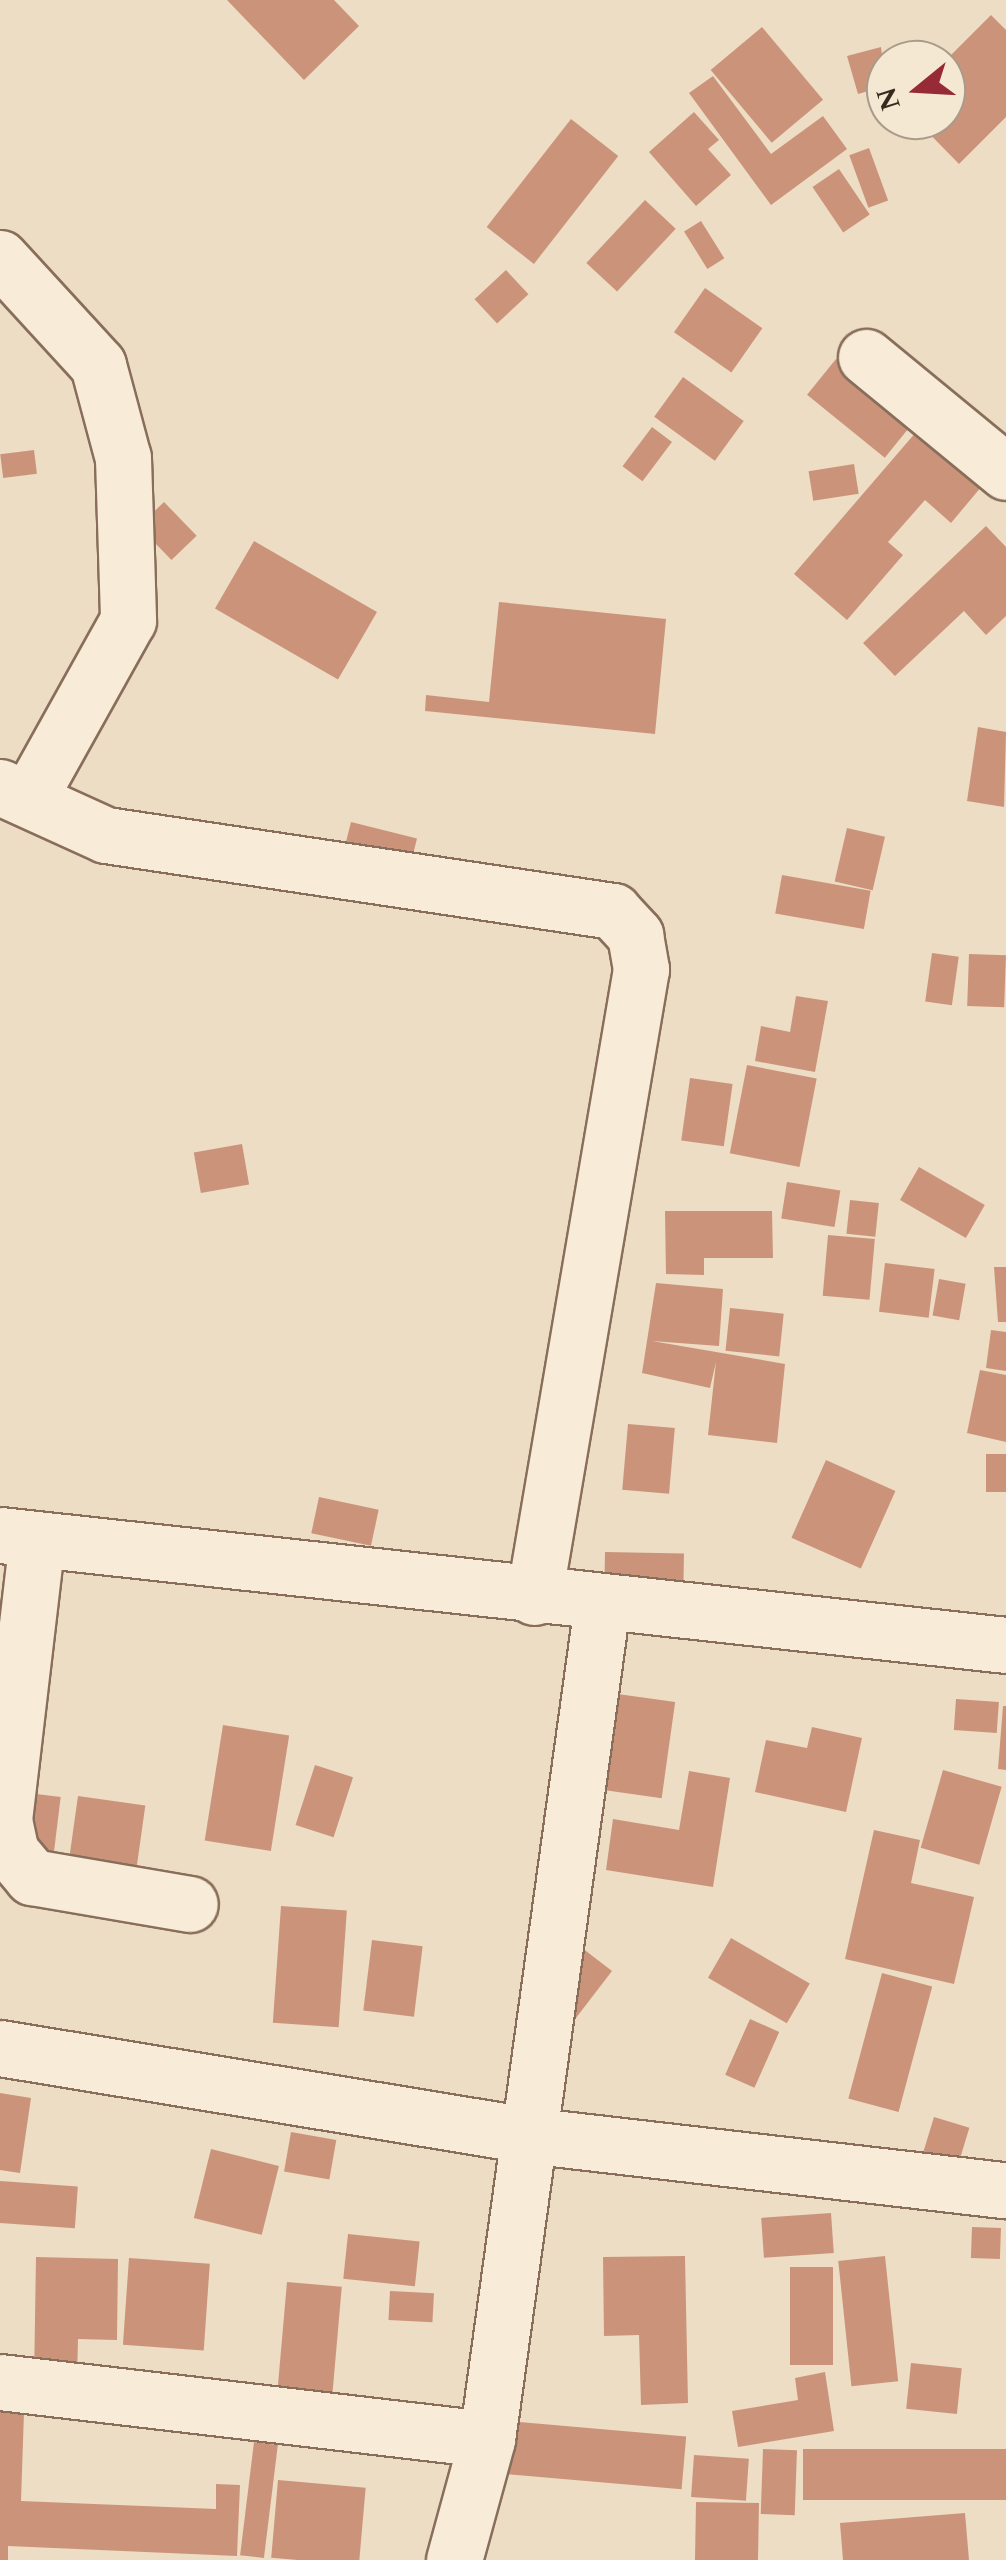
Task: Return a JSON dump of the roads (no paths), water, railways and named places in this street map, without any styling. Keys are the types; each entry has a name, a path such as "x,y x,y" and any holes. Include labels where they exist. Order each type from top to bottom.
{"street":[{"path":"0,258 98,365 123,458 128,620 14,792 106,835 612,911 636,935 641,969 534,1596"},
{"path":"866,357 1006,472"},
{"path":"190,1904 32,1877 11,1852 4,1820 18,1537 1006,1646"},
{"path":"454,2560 487,2439 602,1604"},
{"path":"0,2048 527,2134 1006,2190"},
{"path":"0,2382 487,2439"}]}
